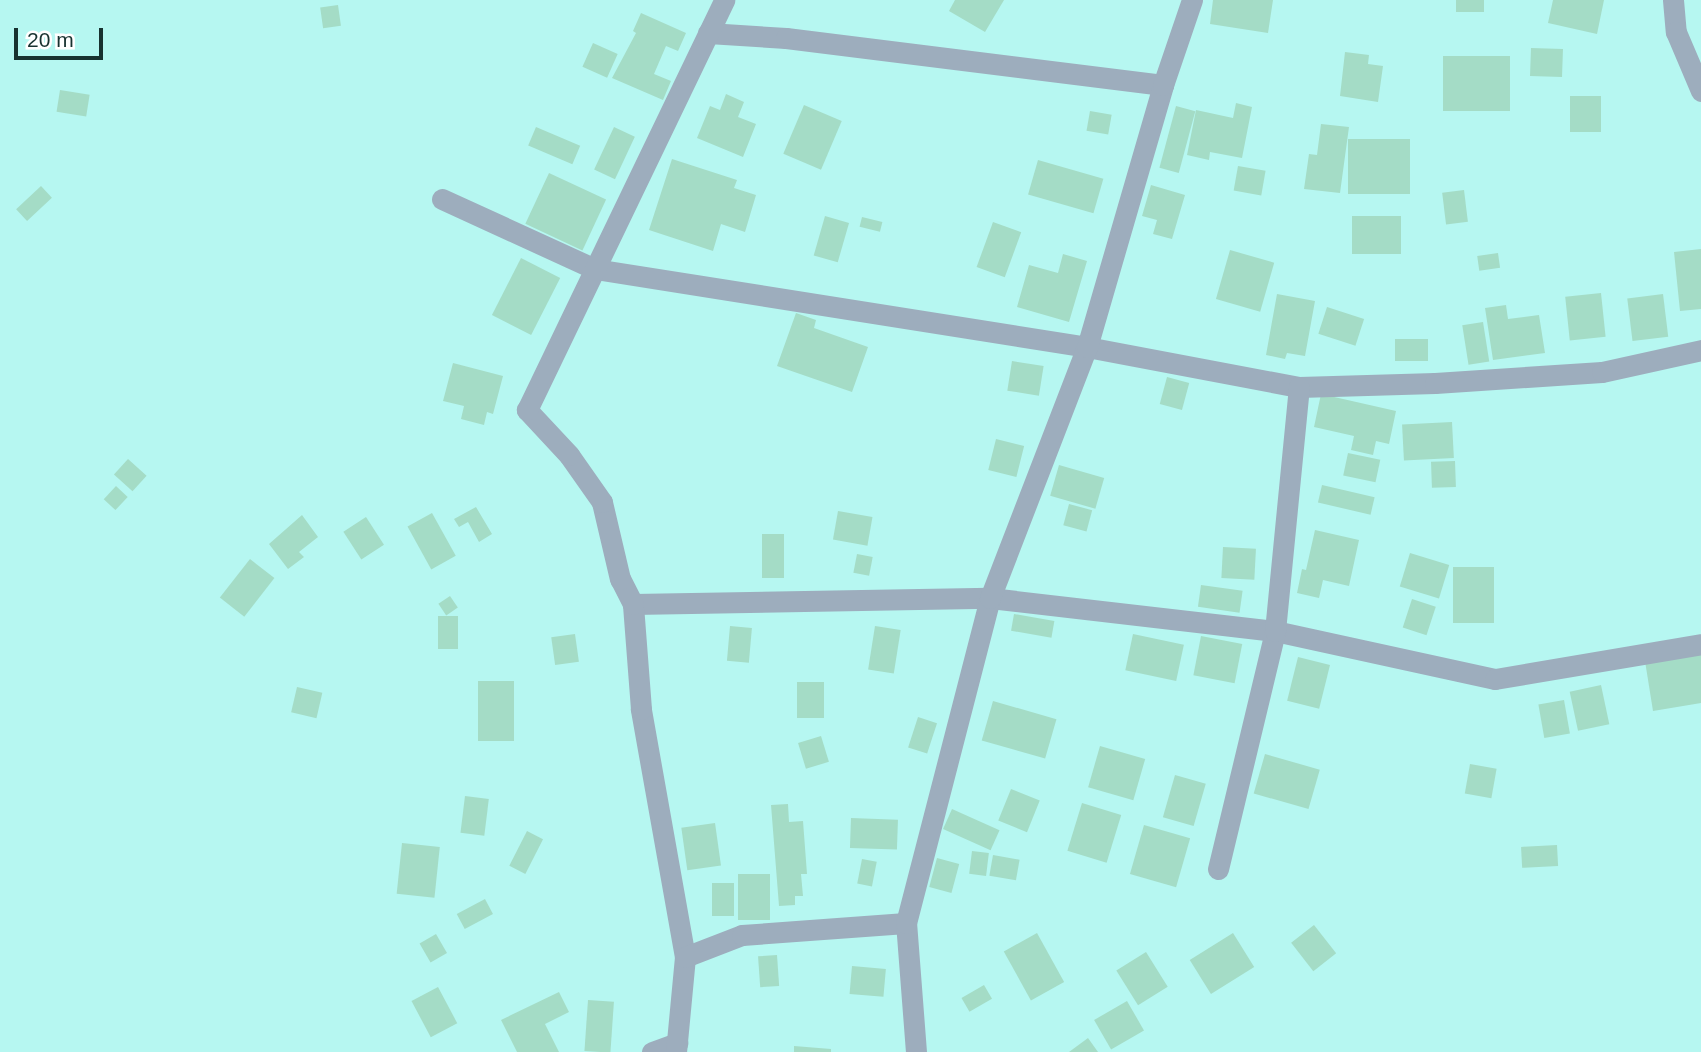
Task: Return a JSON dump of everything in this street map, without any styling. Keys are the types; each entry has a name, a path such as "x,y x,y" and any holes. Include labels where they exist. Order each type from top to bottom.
{"street":[{"path":"652,1052 677,1048 685,957 640,709 633,604 620,579 602,502 569,455 527,410 724,0"},
{"path":"916,1052 906,923 990,598 1087,346 1163,85 1192,0"},
{"path":"1673,0 1676,32 1701,91"},
{"path":"708,33 786,38 1163,85"},
{"path":"442,199 595,269 1087,346 1299,387 1435,383 1602,372 1701,350"},
{"path":"1218,869 1275,631 1299,387"},
{"path":"633,604 990,598 1275,631 1495,679 1701,644"},
{"path":"685,957 742,935 906,923"}],"building":[{"path":"955,0 1004,0 985,32 949,11"},
{"path":"1213,0 1273,0 1268,33 1210,24"},
{"path":"1456,0 1484,0 1484,12 1456,12"},
{"path":"1553,0 1604,0 1597,34 1548,23"},
{"path":"338,5 341,26 323,28 320,8"},
{"path":"641,13 686,33 678,51 666,46 654,74 671,81 663,100 612,78 636,33 633,31"},
{"path":"593,43 618,54 607,78 582,67"},
{"path":"1531,48 1563,49 1562,77 1530,76"},
{"path":"1345,52 1369,55 1368,64 1383,66 1378,102 1340,96"},
{"path":"1443,56 1510,56 1510,111 1443,111"},
{"path":"60,90 90,95 86,116 57,112"},
{"path":"726,94 744,102 738,117 756,124 743,157 697,138 710,106 720,110"},
{"path":"1570,96 1601,96 1601,132 1570,132"},
{"path":"1236,103 1252,107 1242,158 1210,152 1209,160 1187,155 1196,110 1233,118"},
{"path":"804,105 842,121 821,170 783,154"},
{"path":"1176,106 1195,111 1179,173 1159,168"},
{"path":"1090,111 1112,115 1108,135 1087,131"},
{"path":"1321,124 1349,127 1340,193 1304,189 1309,154 1317,155"},
{"path":"536,127 580,146 572,164 528,145"},
{"path":"614,127 635,137 615,179 594,170"},
{"path":"1348,139 1410,139 1410,194 1348,194"},
{"path":"672,159 737,180 734,188 756,195 745,232 721,224 713,251 649,230"},
{"path":"1038,160 1103,179 1093,213 1028,195"},
{"path":"1238,166 1266,171 1261,195 1234,191"},
{"path":"549,173 606,200 582,250 525,224"},
{"path":"1151,185 1185,195 1172,239 1153,234 1157,220 1142,216"},
{"path":"41,186 52,198 27,221 16,209"},
{"path":"1464,190 1468,222 1446,224 1442,193"},
{"path":"825,216 849,223 838,262 814,255"},
{"path":"1352,216 1401,216 1401,254 1352,254"},
{"path":"862,217 882,222 880,232 860,227"},
{"path":"993,222 1021,232 1005,277 977,267"},
{"path":"1701,249 1701,309 1680,311 1674,252"},
{"path":"1230,250 1274,263 1260,312 1216,299"},
{"path":"1498,253 1500,268 1479,271 1477,256"},
{"path":"1063,254 1087,261 1069,322 1017,307 1029,265 1058,273"},
{"path":"521,258 560,278 531,335 492,315"},
{"path":"1601,293 1606,337 1570,341 1565,297"},
{"path":"1277,294 1315,301 1305,356 1287,353 1285,359 1266,355"},
{"path":"1663,294 1668,337 1633,341 1627,298"},
{"path":"1506,305 1508,319 1539,315 1545,353 1493,360 1485,308"},
{"path":"1327,307 1364,319 1355,346 1318,334"},
{"path":"796,313 816,320 814,328 868,347 852,392 777,366"},
{"path":"1483,322 1489,362 1469,365 1462,325"},
{"path":"1395,339 1428,339 1428,361 1395,361"},
{"path":"1012,361 1044,366 1039,396 1007,391"},
{"path":"453,363 503,376 493,414 487,412 484,425 461,419 464,406 443,401"},
{"path":"1167,377 1189,383 1182,410 1160,404"},
{"path":"1321,394 1396,411 1389,444 1376,441 1373,455 1351,450 1354,436 1314,427"},
{"path":"1452,422 1454,458 1404,461 1402,425"},
{"path":"996,439 1024,446 1016,477 988,470"},
{"path":"1348,453 1380,460 1375,482 1343,475"},
{"path":"128,459 147,476 133,491 114,475"},
{"path":"1455,461 1456,487 1432,488 1431,462"},
{"path":"1059,465 1104,478 1095,509 1050,496"},
{"path":"1322,485 1375,497 1371,515 1318,503"},
{"path":"116,486 128,497 115,510 104,499"},
{"path":"1069,504 1092,510 1086,531 1063,525"},
{"path":"476,507 492,534 479,542 468,522 459,527 454,519"},
{"path":"838,511 872,517 867,546 833,540"},
{"path":"432,513 456,556 431,569 408,527"},
{"path":"302,515 318,537 299,552 304,557 288,569 269,544"},
{"path":"366,517 384,545 361,559 343,532"},
{"path":"1315,530 1359,540 1349,586 1323,580 1319,598 1297,593 1302,569 1306,570"},
{"path":"762,534 784,534 784,578 762,578"},
{"path":"1223,547 1256,549 1254,580 1221,578"},
{"path":"1410,553 1449,565 1439,598 1400,586"},
{"path":"857,554 873,557 869,576 853,573"},
{"path":"250,559 274,578 244,617 220,598"},
{"path":"1453,567 1494,567 1494,623 1453,623"},
{"path":"1201,585 1243,591 1240,613 1198,607"},
{"path":"450,596 458,608 446,615 438,604"},
{"path":"1412,599 1436,607 1427,635 1403,628"},
{"path":"1014,614 1054,621 1051,638 1011,631"},
{"path":"438,616 458,616 458,649 438,649"},
{"path":"730,626 752,628 749,663 727,661"},
{"path":"875,626 901,630 894,674 868,669"},
{"path":"575,634 579,662 555,665 551,637"},
{"path":"1133,634 1184,645 1176,681 1125,670"},
{"path":"1201,636 1242,644 1235,683 1193,675"},
{"path":"1701,652 1701,703 1653,711 1645,661"},
{"path":"1298,657 1330,665 1319,709 1287,701"},
{"path":"478,681 514,681 514,741 478,741"},
{"path":"797,682 824,682 824,718 797,718"},
{"path":"1601,685 1609,724 1578,731 1570,692"},
{"path":"297,687 322,693 316,718 291,712"},
{"path":"1564,700 1570,733 1544,738 1538,705"},
{"path":"993,701 1056,719 1045,759 982,740"},
{"path":"918,717 937,723 927,754 908,747"},
{"path":"821,736 829,762 806,769 798,743"},
{"path":"1100,746 1145,759 1133,800 1088,787"},
{"path":"1265,754 1320,770 1308,809 1254,793"},
{"path":"1470,764 1497,769 1491,798 1465,794"},
{"path":"1175,775 1206,784 1194,826 1163,817"},
{"path":"1011,789 1040,801 1027,832 998,821"},
{"path":"465,796 489,799 484,836 460,833"},
{"path":"1082,803 1121,815 1107,863 1067,851"},
{"path":"788,804 789,822 803,821 807,874 801,874 803,896 795,896 795,905 779,906 771,805"},
{"path":"952,809 1000,830 991,850 943,829"},
{"path":"851,818 898,820 897,850 850,848"},
{"path":"715,823 721,866 687,870 681,828"},
{"path":"1144,825 1190,838 1176,887 1130,874"},
{"path":"527,831 543,839 525,874 509,866"},
{"path":"402,843 440,847 434,898 397,894"},
{"path":"1557,845 1558,866 1522,868 1521,847"},
{"path":"972,851 989,853 986,876 969,874"},
{"path":"993,855 1020,860 1016,880 989,876"},
{"path":"937,858 959,864 951,893 929,887"},
{"path":"862,859 877,862 872,886 857,884"},
{"path":"738,874 770,874 770,920 738,920"},
{"path":"712,883 734,883 734,916 712,916"},
{"path":"485,899 493,914 465,929 457,914"},
{"path":"1314,925 1336,953 1313,971 1291,943"},
{"path":"1037,933 1064,982 1031,1000 1004,951"},
{"path":"1233,933 1254,967 1211,994 1190,960"},
{"path":"436,934 447,953 431,963 420,944"},
{"path":"1146,952 1168,987 1138,1005 1116,971"},
{"path":"777,955 779,986 760,987 758,956"},
{"path":"852,966 886,969 883,997 850,994"},
{"path":"984,985 992,999 969,1012 961,998"},
{"path":"438,987 457,1023 431,1037 412,1001"},
{"path":"559,992 569,1012 545,1024 559,1052 517,1052 501,1020"},
{"path":"588,1000 614,1002 610,1052 584,1051"},
{"path":"1127,1001 1144,1030 1111,1049 1094,1020"},
{"path":"1088,1038 1098,1052 1069,1052"},
{"path":"794,1046 831,1049 831,1052 794,1052"}]}
